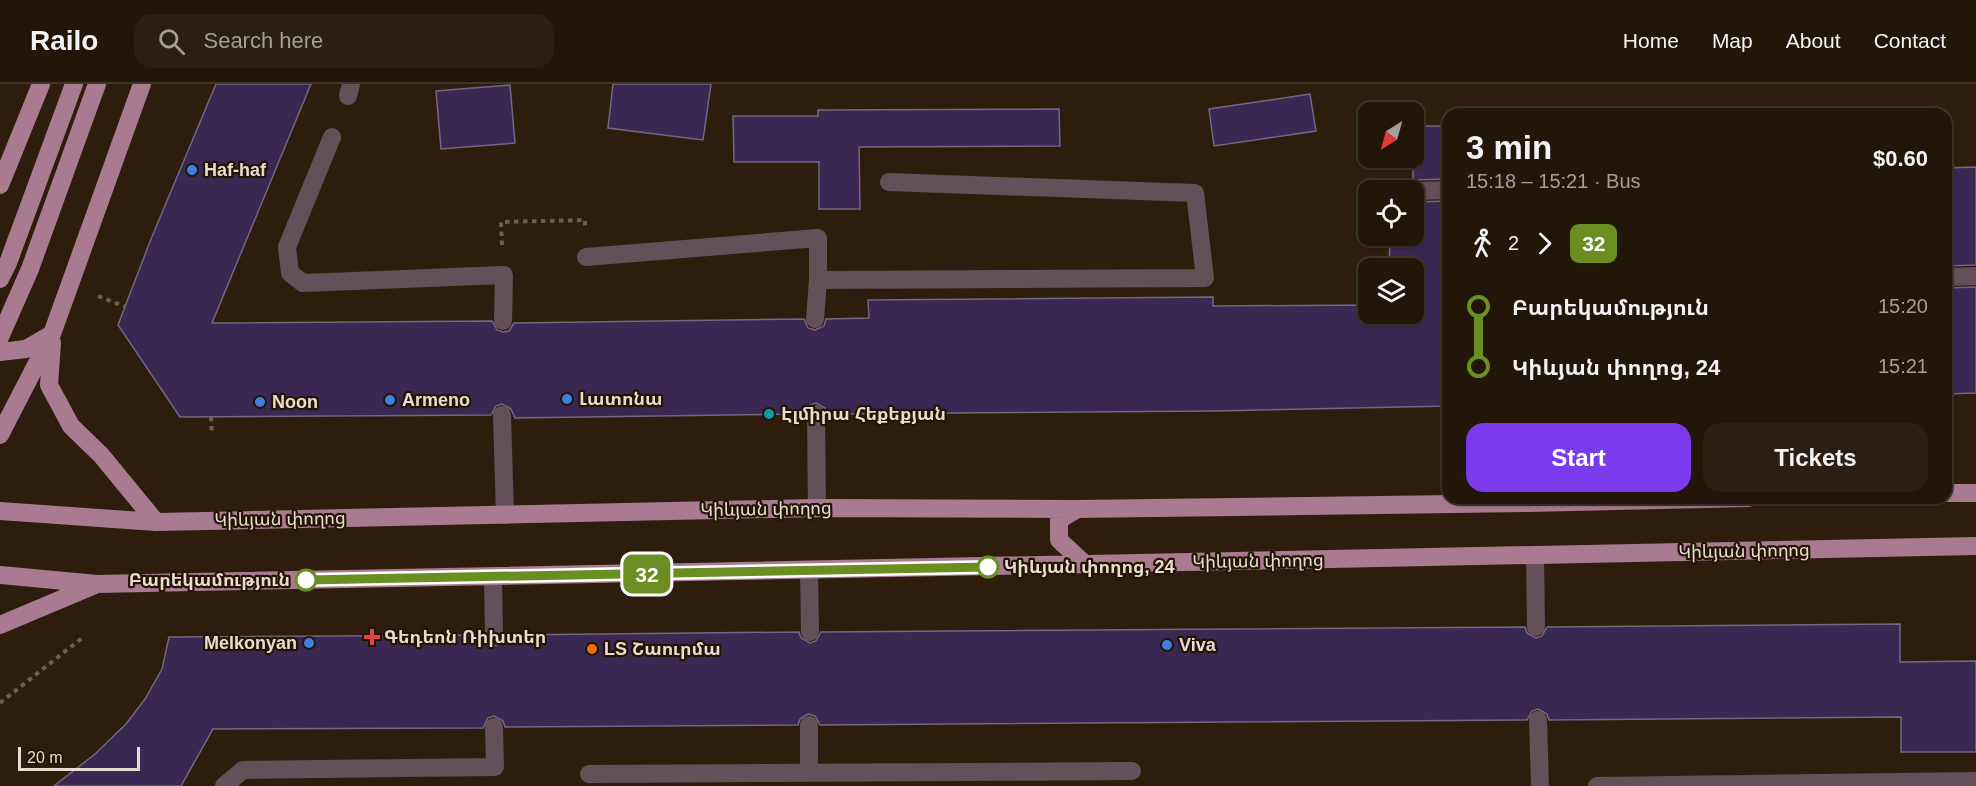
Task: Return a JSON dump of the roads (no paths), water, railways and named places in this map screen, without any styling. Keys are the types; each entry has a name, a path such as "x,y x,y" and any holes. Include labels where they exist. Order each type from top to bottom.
{"main road":[{"path":"0,185 40,84"},
{"path":"0,279 8,263 74,84"},
{"path":"0,337 30,269 97,84"},
{"path":"0,435 52,334 142,84"},
{"path":"0,352 26,349 52,334"},
{"path":"52,334 49,385 71,426 101,455 156,522"},
{"path":"1952,493 1976,493"},
{"name":"Կիևյան փողոց","path":"0,511 156,522 817,508 1077,509 1442,503"},
{"path":"1077,509 1059,520 1059,540 1086,565"},
{"name":"Կիևյան փողոց","path":"0,575 97,584 1976,546"},
{"path":"0,625 97,584"}],"lane":[{"path":"332,137 287,248 290,273 303,283 504,276 503,321"},
{"path":"818,280 1205,278 1195,193 889,182"},
{"path":"1424,191 1442,190"},
{"path":"586,257 818,238 815,319"},
{"path":"1952,277 1976,276"},
{"path":"816,414 817,508"},
{"path":"502,415 505,515"},
{"path":"1534,555 1536,627"},
{"path":"809,570 810,632"},
{"path":"493,577 494,635"},
{"path":"1538,720 1540,786"},
{"path":"809,725 809,773"},
{"path":"224,786 243,770 495,767 494,728"},
{"path":"588,774 1132,771"},
{"path":"1597,786 1976,781"}],"place":[{"name":"Haf-haf","path":"192,170"},
{"name":"Լատոնա","path":"567,399"},
{"name":"Armeno","path":"390,400"},
{"name":"Noon","path":"260,402"},
{"name":"Էլմիրա Հեքեքյան","path":"769,414"},
{"name":"Կիևյան փողոց, 24","path":"988,567"},
{"name":"Բարեկամություն","path":"306,580"},
{"name":"Գեդեոն Ռիխտեր","path":"372,637"},
{"name":"Melkonyan","path":"309,643"},
{"name":"Viva","path":"1167,645"},
{"name":"LS Շաուրմա","path":"592,649"}]}
